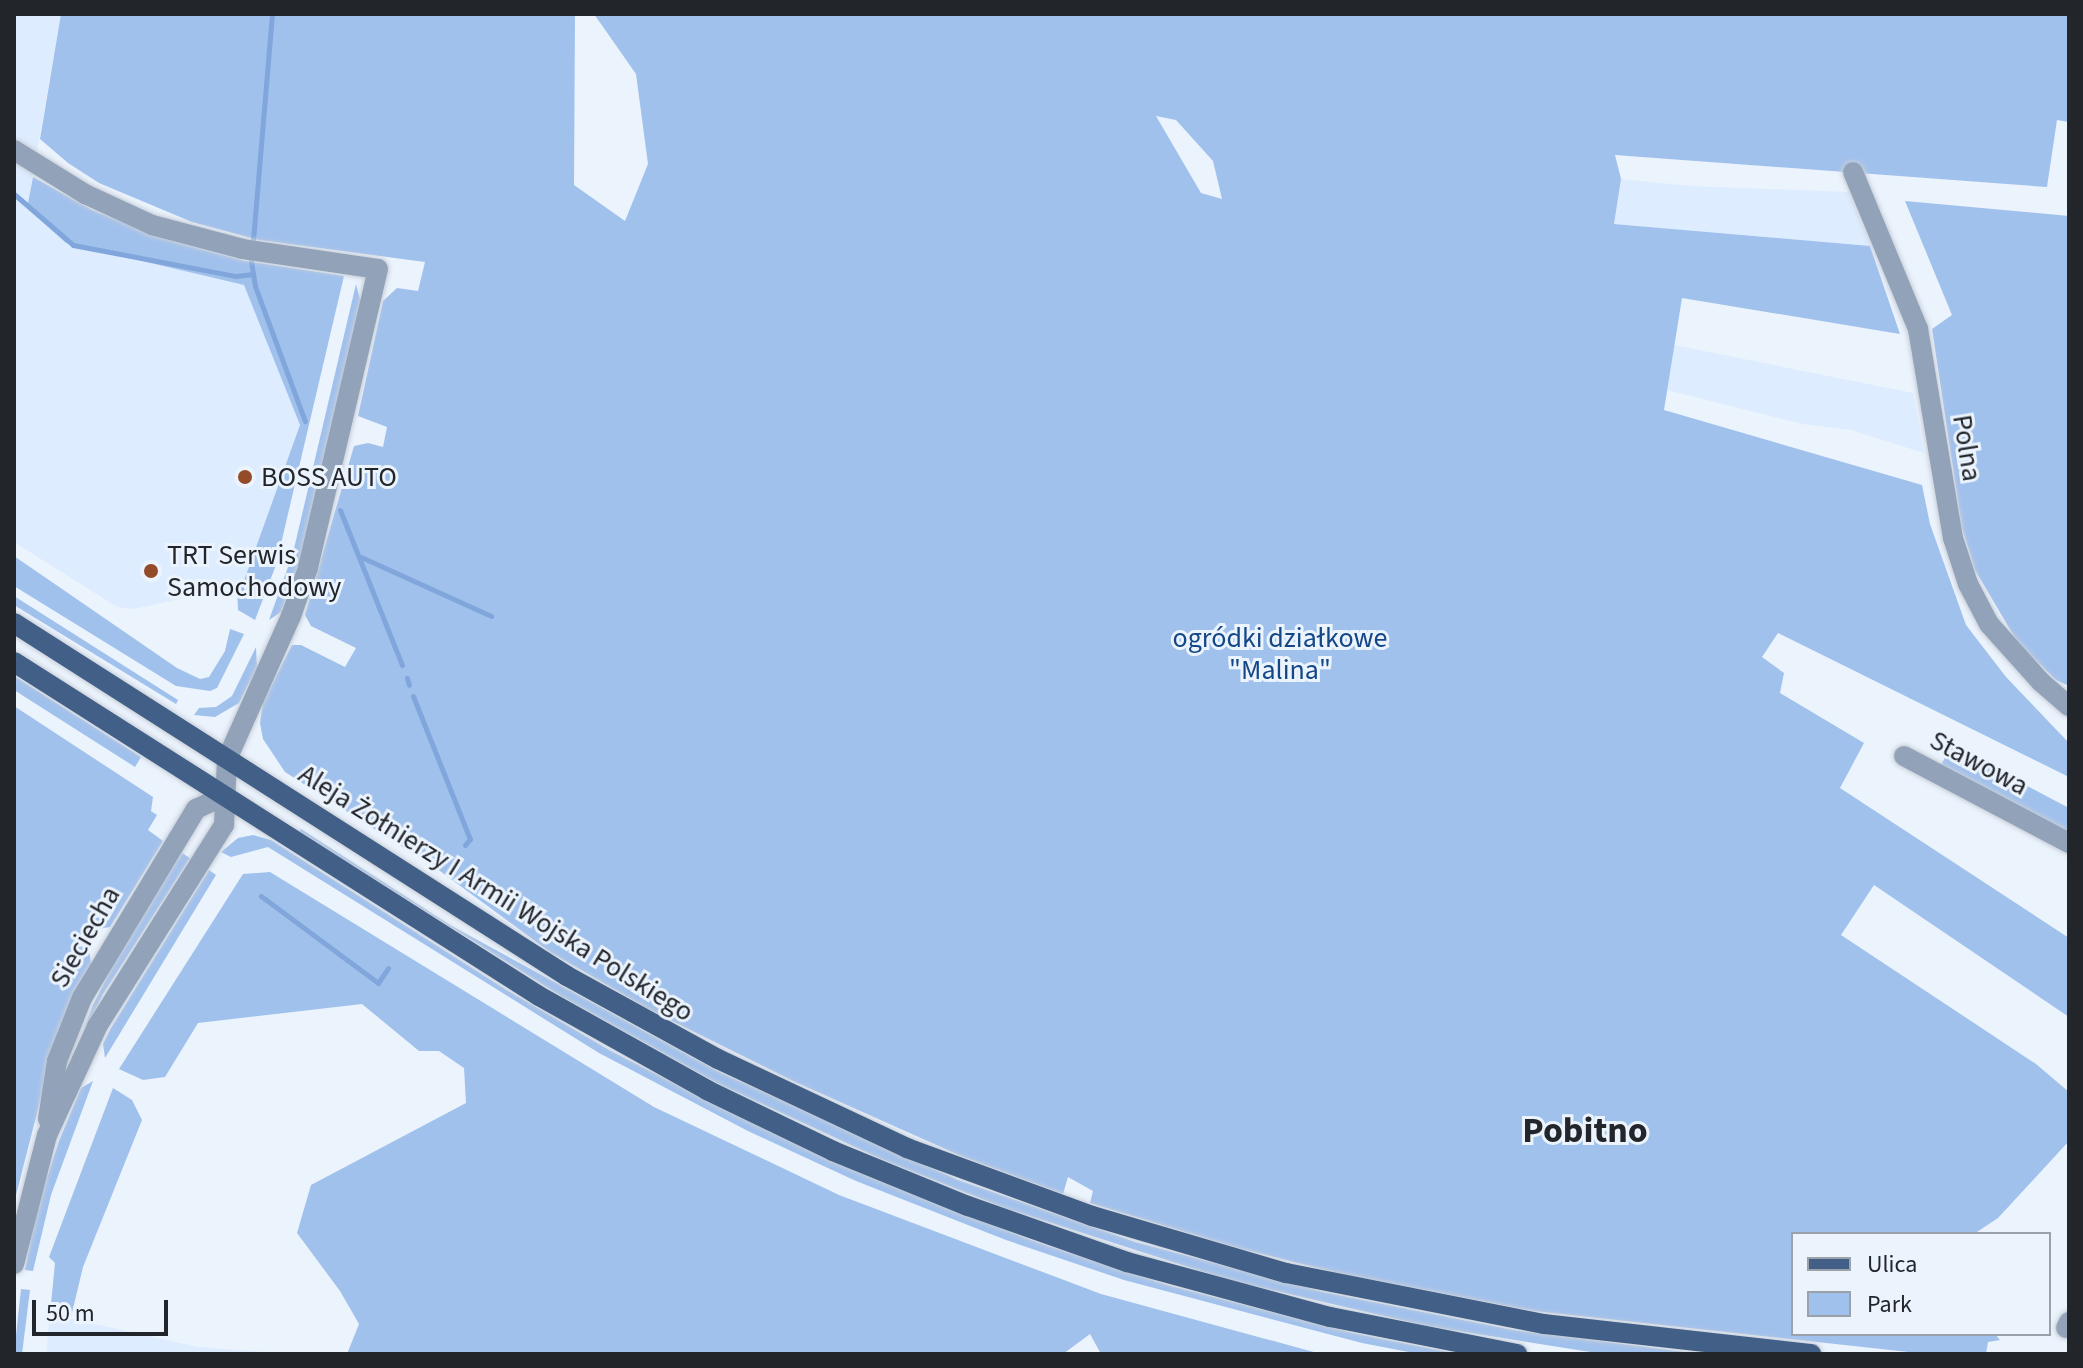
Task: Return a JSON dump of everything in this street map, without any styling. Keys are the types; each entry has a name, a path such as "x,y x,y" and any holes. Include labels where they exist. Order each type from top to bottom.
{"main road":[{"name":"Aleja Żołnierzy I Armii Wojska Polskiego","path":"14,623 567,976 671,1035 856,1125 1032,1195 1160,1238 1286,1273 1413,1301 1571,1328 1811,1354"},
{"path":"14,662 572,1016 707,1090 833,1151 968,1206 1127,1262 1330,1317 1517,1354"}],"street":[{"name":"Sieciecha","path":"14,150 85,194 152,225 243,249 378,269 308,568 291,616 227,759 224,825 112,1000 47,1135"},
{"name":"Polna","path":"1853,172 1918,329 1953,538 1968,584 1997,634 2069,706"},
{"name":"Stawowa","path":"1904,756 2069,843"},
{"name":"Sieciecha","path":"14,1264 47,1135 57,1061 82,998 196,809 224,796"}],"shaded area":[{"path":"14,14 61,14 27,208 66,243 244,284 300,425 242,586 133,609 117,607 14,542"},
{"path":"1621,179 1690,186 1849,192 1870,246 1614,224"},
{"path":"1674,345 1913,393 1924,453 1851,430 1802,424 1667,390"},
{"path":"50,1314 198,1347 289,1354 46,1354"}],"green space":[{"name":"ogródki działkowe \"Malina\"","path":"61,14 575,14 574,185 625,221 648,164 636,74 594,14 2069,14 2069,122 2057,120 2047,187 1615,155 1621,179 1614,224 1870,246 1900,334 1682,298 1664,410 1922,485 1930,524 1966,625 2006,677 2069,743 2069,777 1778,633 1762,657 1784,673 1780,693 1864,743 1840,788 2069,938 2069,1017 1874,885 1841,935 2036,1064 2069,1092 2069,1141 1998,1218 1977,1232 1791,1232 1791,1336 1997,1336 2000,1340 1988,1342 1986,1354 1927,1354 1534,1311 1342,1274 1238,1248 1090,1203 1093,1191 1068,1177 1063,1194 961,1156 793,1081 652,1011 550,952 440,871 285,772 263,739 260,723 263,702 292,645 301,645 345,667 356,648 311,626 305,615 354,446 368,443 383,447 387,427 358,416 383,301 397,288 418,291 425,262 259,240 192,222 99,183 68,163 40,139","holes":["1156,116 1176,120 1213,161 1222,199 1201,193"]},
{"path":"33,177 92,210 171,241 245,261 344,276 276,565 255,620 238,610 237,587 242,586 300,425 244,285 66,243 27,208"},
{"path":"1905,201 2069,216 2069,686 2056,680 2018,643 1975,570 1962,528 1932,329 1952,315"},
{"path":"356,284 361,303 299,564 281,612 269,620 293,553"},
{"path":"14,556 177,668 200,679 209,677 225,651 230,629 244,634 217,688 210,691 176,686 14,586"},
{"path":"14,596 178,700 176,704 14,605"},
{"path":"256,647 257,667 239,703 215,717 194,715 199,708 216,707 232,696"},
{"path":"14,676 141,757 135,767 14,690"},
{"path":"14,706 153,797 151,811 157,815 148,830 163,841 110,927 98,929 88,943 91,963 59,1027 14,1203"},
{"path":"1951,746 2069,808 2069,840 1938,771"},
{"path":"301,829 450,925 719,1072 958,1180 1135,1242 1323,1292 1513,1330 1701,1354 1603,1354 1427,1326 1229,1280 1005,1208 881,1159 717,1083 561,996 299,832"},
{"path":"253,835 271,840 505,989 611,1051 864,1175 1036,1242 1167,1285 1352,1333 1458,1354 1419,1354 1362,1343 1124,1280 1006,1240 856,1181 748,1131 599,1053 268,847 231,857 221,852 238,838"},
{"path":"182,853 190,858 103,994 78,1045 93,1005 127,938"},
{"path":"209,870 216,875 105,1058 103,1044 111,1028"},
{"path":"270,872 654,1107 839,1195 1101,1294 1321,1354 1101,1354 1090,1334 1063,1354 347,1354 359,1324 340,1291 297,1233 311,1185 466,1103 464,1068 439,1051 419,1051 362,1004 198,1023 165,1077 143,1080 119,1069 243,874"},
{"path":"93,1081 51,1195 33,1271 25,1270 37,1208 59,1141 81,1088"},
{"path":"113,1088 132,1100 142,1120 83,1267 71,1317 50,1314 55,1263 49,1257"},
{"path":"21,1289 30,1290 22,1354 14,1354"}],"waterway":[{"path":"253,240 272,14"},
{"path":"14,194 73,245 236,276 253,274"},
{"path":"251,261 255,286 305,421"},
{"path":"340,510 402,665"},
{"path":"361,557 491,616"},
{"path":"407,678 409,685"},
{"path":"413,696 470,839 465,845"},
{"path":"261,896 378,983 388,968"}],"place":[{"name":"BOSS AUTO","path":"245,477"},
{"name":"TRT Serwis Samochodowy","path":"151,571"}],"district":[{"name":"Pobitno","path":"1585,1131"}]}
